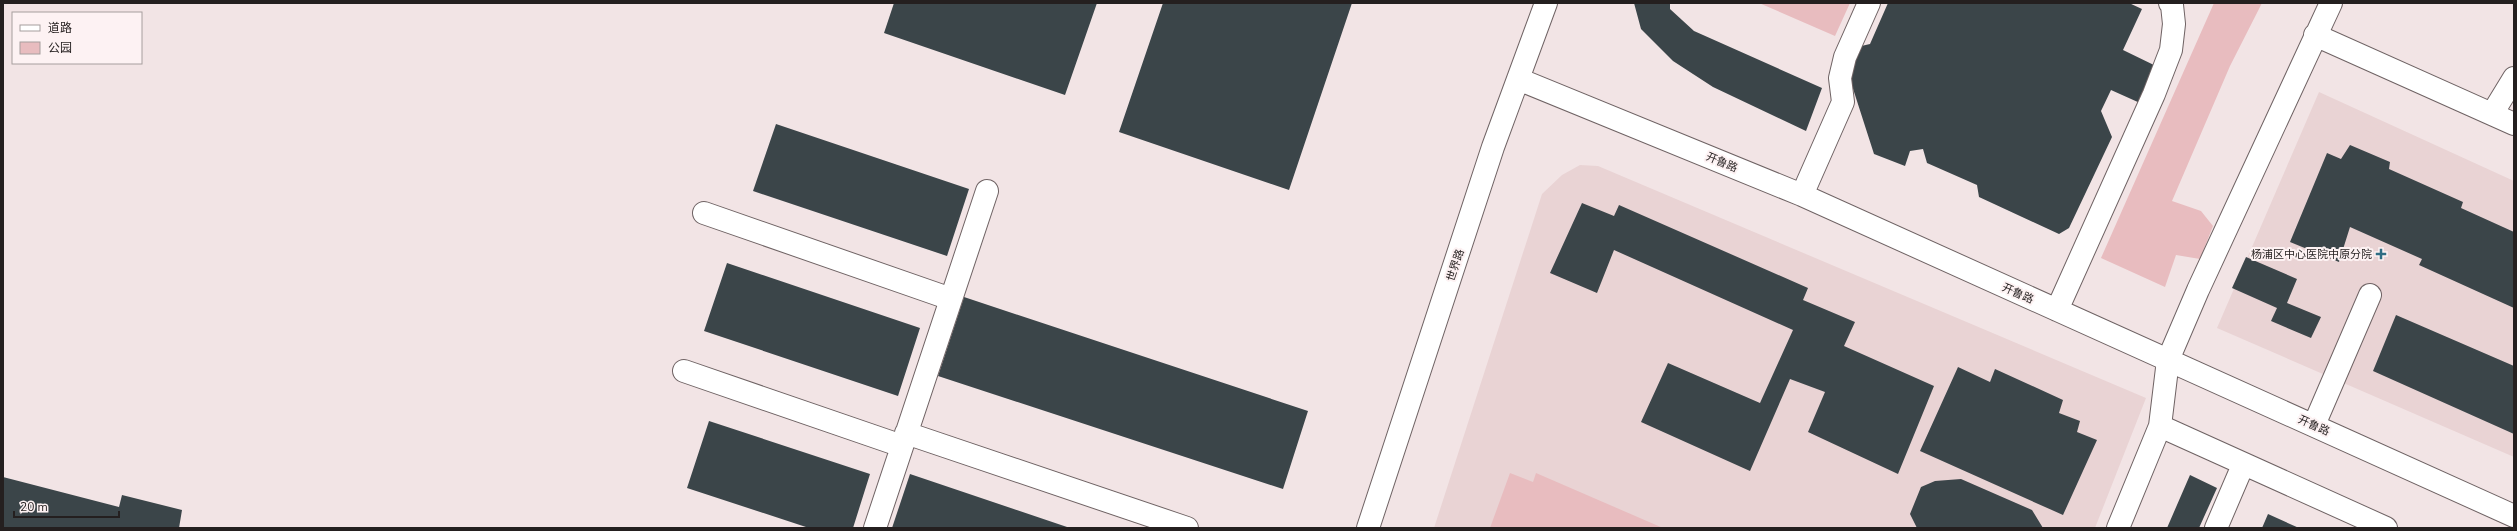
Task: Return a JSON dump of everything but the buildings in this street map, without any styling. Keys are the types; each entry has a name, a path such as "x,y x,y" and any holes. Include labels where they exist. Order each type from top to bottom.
{"street":[{"name":"世界路","path":"1368,528 1493,147 1546,3"},
{"path":"1802,195 1843,102 1840,78 1845,57 1869,3"},
{"path":"2057,310 2154,94 2171,50 2174,24 2172,5 2170,3"},
{"path":"2118,528 2160,426 2168,360 2198,290 2315,34 2331,3"},
{"path":"2315,34 2514,124"},
{"path":"2492,114 2514,78"},
{"name":"开鲁路","path":"1518,79 1802,195 2514,516"},
{"path":"875,528 987,191"},
{"path":"704,213 951,299"},
{"path":"2314,425 2370,295"},
{"path":"684,371 1187,528"},
{"path":"2160,426 2243,465 2386,528"},
{"path":"2216,528 2243,465"}],"shaded area":[{"name":"杨浦区中心医院中原分院","path":"2319,92 2514,181 2514,457 2217,328"},
{"path":"1580,165 1598,166 2146,398 2095,528 1434,528 1542,194 1562,175"}],"green space":[{"path":"1759,3 1850,3 1835,36"},
{"path":"2214,3 2262,3 2230,66 2172,201 2201,211 2213,226 2200,259 2176,255 2165,287 2101,258"},
{"path":"1510,473 1533,482 1536,473 1663,528 1490,528"}],"place":[{"name":"杨浦区中心医院中原分院","path":"2381,254"}]}
